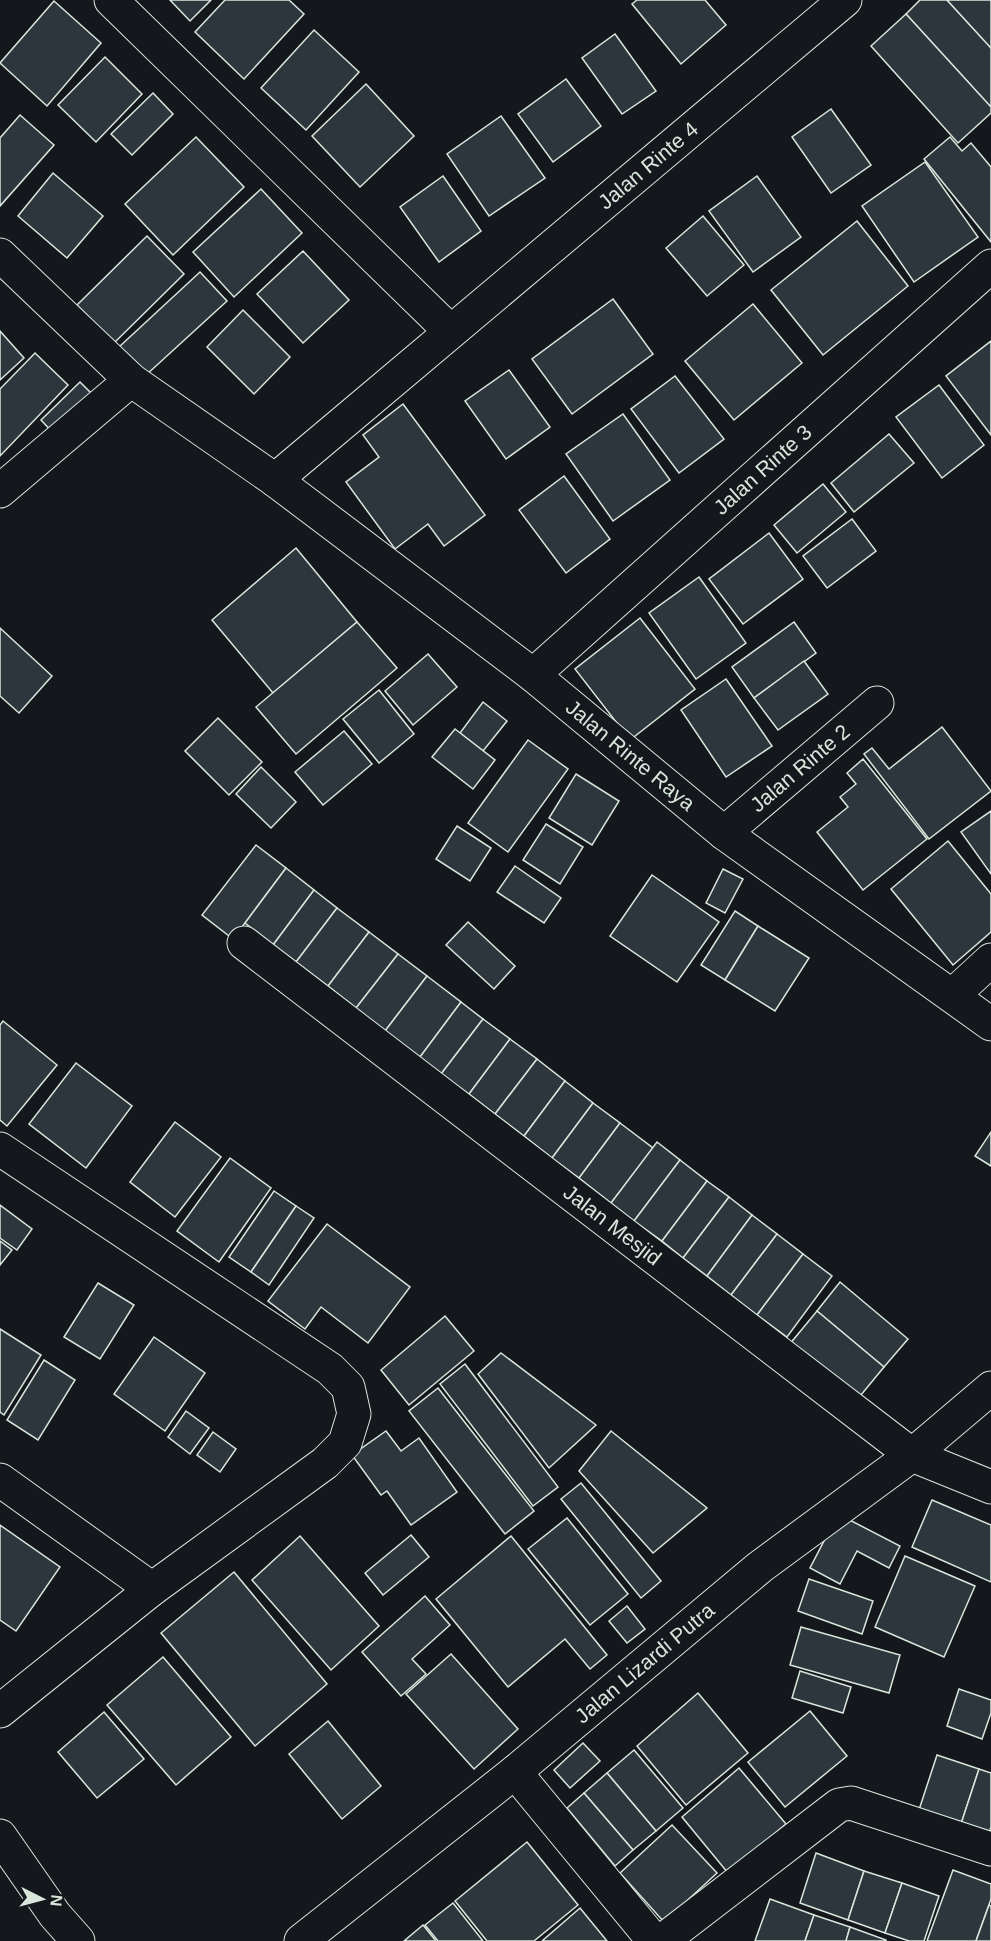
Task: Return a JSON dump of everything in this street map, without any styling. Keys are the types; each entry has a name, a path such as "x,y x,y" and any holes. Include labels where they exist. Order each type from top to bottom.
{"street":[{"path":"111,0 450,331"},
{"name":"Jalan Rinte 4","path":"274,480 845,0"},
{"name":"Jalan Rinte Raya","path":"0,255 131,380 274,480 532,675 724,833 991,1024"},
{"name":"Jalan Rinte 3","path":"532,675 991,266"},
{"path":"0,491 131,380"},
{"name":"Jalan Rinte 2","path":"724,833 877,703"},
{"name":"Jalan Mesjid","path":"244,943 912,1455 991,1487"},
{"path":"953,995 991,960"},
{"path":"0,1149 330,1369 348,1387 354,1414 345,1443 325,1463 275,1502 152,1589 0,1711"},
{"name":"Jalan Lizardi Putra","path":"301,1941 516,1772 760,1567 912,1455 991,1388"},
{"path":"0,1480 152,1589"},
{"path":"516,1772 654,1941"},
{"path":"662,1941 839,1805 851,1803 991,1849"},
{"path":"0,1836 55,1915 78,1941"}],"building":[{"path":"170,0 211,0 190,21"},
{"path":"225,0 289,0 304,14 244,79 195,32"},
{"path":"637,0 705,0 726,25 681,64 632,4"},
{"path":"920,0 947,0 991,48 991,107 906,14"},
{"path":"947,0 991,0 991,48"},
{"path":"54,1 101,43 47,106 0,63"},
{"path":"906,14 991,107 991,113 958,143 871,46"},
{"path":"314,30 359,72 306,130 261,88"},
{"path":"615,34 656,91 622,114 582,58"},
{"path":"105,57 142,94 96,142 58,105"},
{"path":"566,79 601,126 553,162 518,114"},
{"path":"366,84 414,136 360,187 312,136"},
{"path":"153,93 173,114 132,155 111,134"},
{"path":"831,109 871,165 831,193 792,137"},
{"path":"20,115 54,145 0,206 0,138"},
{"path":"501,116 545,178 489,216 447,154"},
{"path":"196,137 244,187 173,255 125,204"},
{"path":"950,137 962,151 971,143 991,167 991,242 924,159"},
{"path":"925,162 978,237 914,282 862,206"},
{"path":"53,173 103,216 67,258 18,216"},
{"path":"443,176 481,231 439,262 400,207"},
{"path":"757,176 801,237 753,272 709,211"},
{"path":"261,189 302,233 234,297 193,252"},
{"path":"703,216 744,265 707,296 666,248"},
{"path":"857,221 908,286 823,355 771,290"},
{"path":"147,236 184,274 114,343 77,305"},
{"path":"303,251 349,300 303,343 257,294"},
{"path":"200,272 227,301 145,376 119,347"},
{"path":"613,299 653,354 572,414 532,359"},
{"path":"753,304 802,363 734,420 685,361"},
{"path":"243,310 290,357 254,394 207,347"},
{"path":"0,331 24,358 0,380"},
{"path":"991,341 991,435 946,376"},
{"path":"35,353 68,385 0,456 0,389"},
{"path":"509,370 550,427 506,459 465,401"},
{"path":"675,376 724,439 679,473 631,409"},
{"path":"80,382 94,396 55,435 41,420"},
{"path":"939,385 984,445 942,478 896,417"},
{"path":"403,404 485,515 444,546 428,524 395,549 346,482 379,457 363,435"},
{"path":"623,414 670,480 613,521 566,454"},
{"path":"889,434 914,463 854,512 831,483"},
{"path":"564,476 610,539 566,573 519,510"},
{"path":"823,484 846,512 797,553 774,525"},
{"path":"852,519 876,551 827,588 803,556"},
{"path":"769,533 803,579 743,624 709,579"},
{"path":"296,548 357,622 273,693 212,620"},
{"path":"699,577 746,643 696,679 649,613"},
{"path":"640,618 695,689 630,740 575,669"},
{"path":"357,622 397,668 296,754 256,707"},
{"path":"794,622 816,653 754,698 732,667"},
{"path":"0,628 52,676 19,713 0,696"},
{"path":"428,654 457,687 413,725 385,691"},
{"path":"804,661 828,694 778,730 754,698"},
{"path":"726,679 772,746 726,777 681,710"},
{"path":"379,690 414,734 379,763 343,719"},
{"path":"483,702 507,721 483,751 460,733"},
{"path":"218,718 262,762 229,795 185,751"},
{"path":"942,727 991,791 929,839 864,754 872,748 889,769"},
{"path":"455,729 495,760 473,789 432,757"},
{"path":"344,731 372,764 323,805 295,772"},
{"path":"528,740 568,769 508,852 468,823"},
{"path":"863,759 927,839 863,890 817,832 848,807 840,797 856,784 847,773"},
{"path":"261,767 296,802 271,828 236,794"},
{"path":"576,774 619,801 592,845 549,818"},
{"path":"991,811 991,874 961,832"},
{"path":"546,824 583,847 560,884 523,860"},
{"path":"457,826 491,848 470,881 436,859"},
{"path":"948,841 991,894 991,932 953,965 891,889"},
{"path":"256,845 286,868 233,939 202,915"},
{"path":"515,866 561,898 544,923 497,892"},
{"path":"286,868 314,890 273,945 245,923"},
{"path":"723,869 743,879 725,913 706,903"},
{"path":"652,875 719,922 677,982 610,936"},
{"path":"314,890 337,908 296,962 273,945"},
{"path":"337,908 369,932 328,986 296,962"},
{"path":"735,911 758,926 725,980 701,965"},
{"path":"468,922 515,966 494,989 446,945"},
{"path":"758,926 809,958 775,1011 725,980"},
{"path":"369,932 398,954 356,1008 328,986"},
{"path":"398,954 427,976 385,1031 356,1008"},
{"path":"427,976 461,1002 420,1057 385,1031"},
{"path":"461,1002 483,1019 441,1074 420,1057"},
{"path":"483,1019 510,1039 469,1094 441,1074"},
{"path":"3,1021 57,1065 7,1126 0,1120 0,1025"},
{"path":"510,1039 537,1059 495,1114 469,1094"},
{"path":"537,1059 565,1081 524,1136 495,1114"},
{"path":"76,1063 132,1106 86,1168 29,1124"},
{"path":"565,1081 593,1103 552,1158 524,1136"},
{"path":"593,1103 620,1123 579,1178 552,1158"},
{"path":"175,1122 221,1157 175,1217 130,1182"},
{"path":"620,1123 653,1148 611,1203 579,1178"},
{"path":"991,1132 991,1166 975,1156"},
{"path":"657,1142 680,1160 634,1221 611,1203"},
{"path":"230,1158 271,1188 219,1262 177,1231"},
{"path":"680,1160 707,1181 662,1241 634,1221"},
{"path":"707,1181 729,1197 683,1258 662,1241"},
{"path":"274,1191 296,1206 251,1272 229,1257"},
{"path":"729,1197 752,1215 707,1276 683,1258"},
{"path":"0,1205 32,1229 17,1250 0,1238"},
{"path":"296,1206 314,1218 269,1285 251,1272"},
{"path":"752,1215 777,1234 731,1295 707,1276"},
{"path":"327,1224 410,1287 368,1343 321,1307 305,1329 268,1301"},
{"path":"777,1234 803,1254 757,1315 731,1295"},
{"path":"0,1241 12,1250 0,1265"},
{"path":"803,1254 832,1276 787,1337 757,1315"},
{"path":"840,1282 908,1339 884,1367 817,1311"},
{"path":"98,1283 134,1305 100,1359 64,1337"},
{"path":"817,1311 884,1367 856,1401 789,1345"},
{"path":"445,1316 474,1351 409,1405 381,1370"},
{"path":"0,1329 41,1355 4,1415 0,1412"},
{"path":"154,1337 205,1373 165,1431 114,1394"},
{"path":"501,1353 596,1425 549,1468 478,1374"},
{"path":"44,1360 75,1380 38,1440 7,1420"},
{"path":"465,1364 558,1487 533,1506 440,1384"},
{"path":"438,1388 534,1511 505,1534 409,1411"},
{"path":"186,1411 209,1428 190,1454 168,1437"},
{"path":"386,1431 401,1451 419,1438 457,1492 411,1525 387,1491 381,1495 352,1455"},
{"path":"611,1431 707,1508 653,1553 579,1471"},
{"path":"213,1432 236,1449 220,1472 197,1455"},
{"path":"581,1483 661,1581 641,1598 561,1499"},
{"path":"932,1500 991,1525 991,1582 912,1547"},
{"path":"838,1514 900,1546 889,1568 857,1551 840,1584 810,1568"},
{"path":"567,1518 628,1594 590,1625 528,1549"},
{"path":"0,1525 60,1567 16,1631 0,1620"},
{"path":"411,1535 429,1557 383,1595 365,1573"},
{"path":"300,1536 379,1626 331,1670 252,1580"},
{"path":"511,1536 607,1655 590,1669 565,1639 508,1687 436,1599"},
{"path":"905,1556 975,1586 944,1657 875,1627"},
{"path":"234,1572 327,1684 255,1746 161,1633"},
{"path":"809,1579 873,1601 862,1634 798,1611"},
{"path":"425,1596 450,1625 412,1659 426,1674 401,1696 362,1652"},
{"path":"627,1606 645,1629 627,1643 609,1621"},
{"path":"801,1627 900,1655 889,1693 790,1665"},
{"path":"451,1654 518,1729 474,1769 406,1694"},
{"path":"163,1657 231,1737 176,1785 107,1705"},
{"path":"800,1671 851,1687 843,1713 792,1698"},
{"path":"959,1689 991,1700 991,1713 982,1739 947,1726"},
{"path":"698,1693 748,1753 686,1805 637,1746"},
{"path":"810,1711 847,1756 785,1807 748,1762"},
{"path":"104,1712 144,1759 97,1798 58,1752"},
{"path":"328,1721 381,1786 342,1819 289,1754"},
{"path":"583,1743 600,1761 570,1788 554,1770"},
{"path":"634,1750 683,1808 656,1831 607,1773"},
{"path":"937,1755 979,1769 958,1833 916,1819"},
{"path":"739,1768 786,1824 728,1873 682,1817"},
{"path":"979,1769 991,1773 991,1827 986,1842 958,1833"},
{"path":"607,1773 656,1831 633,1850 584,1793"},
{"path":"584,1793 633,1850 615,1866 567,1808"},
{"path":"672,1825 717,1873 664,1922 620,1873"},
{"path":"527,1842 578,1905 534,1941 487,1941 455,1901"},
{"path":"816,1853 864,1871 848,1920 800,1903"},
{"path":"953,1870 991,1884 991,1899 976,1941 927,1941"},
{"path":"864,1871 902,1883 885,1933 848,1920"},
{"path":"902,1883 939,1896 924,1941 909,1941 885,1933"},
{"path":"770,1899 814,1915 805,1941 755,1941"},
{"path":"453,1903 483,1941 438,1941 425,1925"},
{"path":"989,1905 991,1906 991,1941 976,1941"},
{"path":"580,1908 607,1941 542,1941"},
{"path":"814,1915 850,1927 846,1941 805,1941"},
{"path":"423,1925 436,1941 404,1941"},
{"path":"850,1927 886,1940 886,1941 846,1941"}]}
